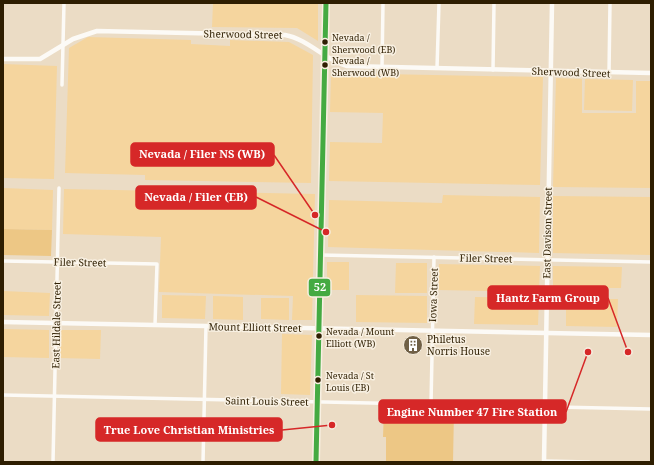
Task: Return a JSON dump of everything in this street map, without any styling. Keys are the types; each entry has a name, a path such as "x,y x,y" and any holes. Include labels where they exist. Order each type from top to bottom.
{"street":[{"path":"62,85 64,3"},
{"path":"316,462 326,3"},
{"path":"382,67 383,3"},
{"path":"437,68 439,3"},
{"path":"493,70 494,3"},
{"name":"East Davison Street","path":"544,462 546,260 552,3"},
{"path":"609,73 610,3"},
{"name":"Sherwood Street","path":"3,59 40,59 81,35 97,31 285,35 296,38 324,55 347,66 651,74"},
{"name":"East Hildale Street","path":"53,462 59,188"},
{"name":"Filer Street","path":"320,255 651,262"},
{"name":"Iowa Street","path":"430,404 434,257"},
{"name":"Filer Street","path":"3,261 157,264 155,325"},
{"name":"Mount Elliott Street","path":"3,322 651,335"},
{"path":"203,462 206,326"},
{"name":"Saint Louis Street","path":"3,395 651,409"},
{"path":"544,462 589,462"}],"shaded area":[{"path":"213,3 318,3 318,41 297,28 212,27"},
{"path":"88,37 191,40 191,44 230,46 230,40 289,42 313,55 311,183 145,180 145,175 65,173 69,48"},
{"path":"3,64 57,66 54,179 3,178"},
{"path":"331,73 543,77 540,185 329,181 330,142 382,143 383,113 330,112"},
{"path":"556,78 582,79 582,113 636,113 636,81 651,81 651,188 553,187"},
{"path":"585,79 633,80 632,111 584,110"},
{"path":"3,188 53,190 52,230 3,229"},
{"path":"64,189 315,194 312,320 292,320 293,296 159,292 161,237 63,234"},
{"path":"443,195 540,197 539,253 328,247 329,200 442,203"},
{"path":"553,196 651,197 651,255 553,253"},
{"path":"3,229 52,230 51,256 3,255"},
{"path":"327,262 349,262 349,290 327,290"},
{"path":"396,263 427,263 427,293 395,293"},
{"path":"439,264 540,266 539,292 438,290"},
{"path":"553,266 622,267 621,288 601,288 601,299 618,299 617,327 566,326 566,295 553,294"},
{"path":"3,291 50,293 49,316 3,315"},
{"path":"162,295 206,296 205,319 162,318"},
{"path":"356,295 427,296 427,323 356,322"},
{"path":"213,296 243,297 243,320 213,319"},
{"path":"475,297 539,298 538,325 474,324"},
{"path":"261,298 289,298 289,320 261,319"},
{"path":"3,329 49,330 49,358 3,357"},
{"path":"60,330 101,330 100,359 59,358"},
{"path":"282,334 312,335 310,395 281,394"},
{"path":"384,409 454,411 453,462 386,462 386,437 383,437"}],"transit line":[{"name":"52","path":"316,462 326,3"}],"place":[{"name":"Nevada / Sherwood (EB)","path":"325,42"},
{"name":"Nevada / Sherwood (WB)","path":"325,65"},
{"name":"Nevada / Filer NS (WB)","path":"315,215"},
{"name":"Nevada / Filer (EB)","path":"326,232"},
{"name":"Nevada / Mount Elliott (WB)","path":"319,336"},
{"name":"Philetus Norris House","path":"413,345"},
{"name":"Engine Number 47 Fire Station","path":"588,352"},
{"name":"Hantz Farm Group","path":"628,352"},
{"name":"Nevada / St Louis (EB)","path":"318,380"},
{"name":"True Love Christian Ministries","path":"332,425"}]}
